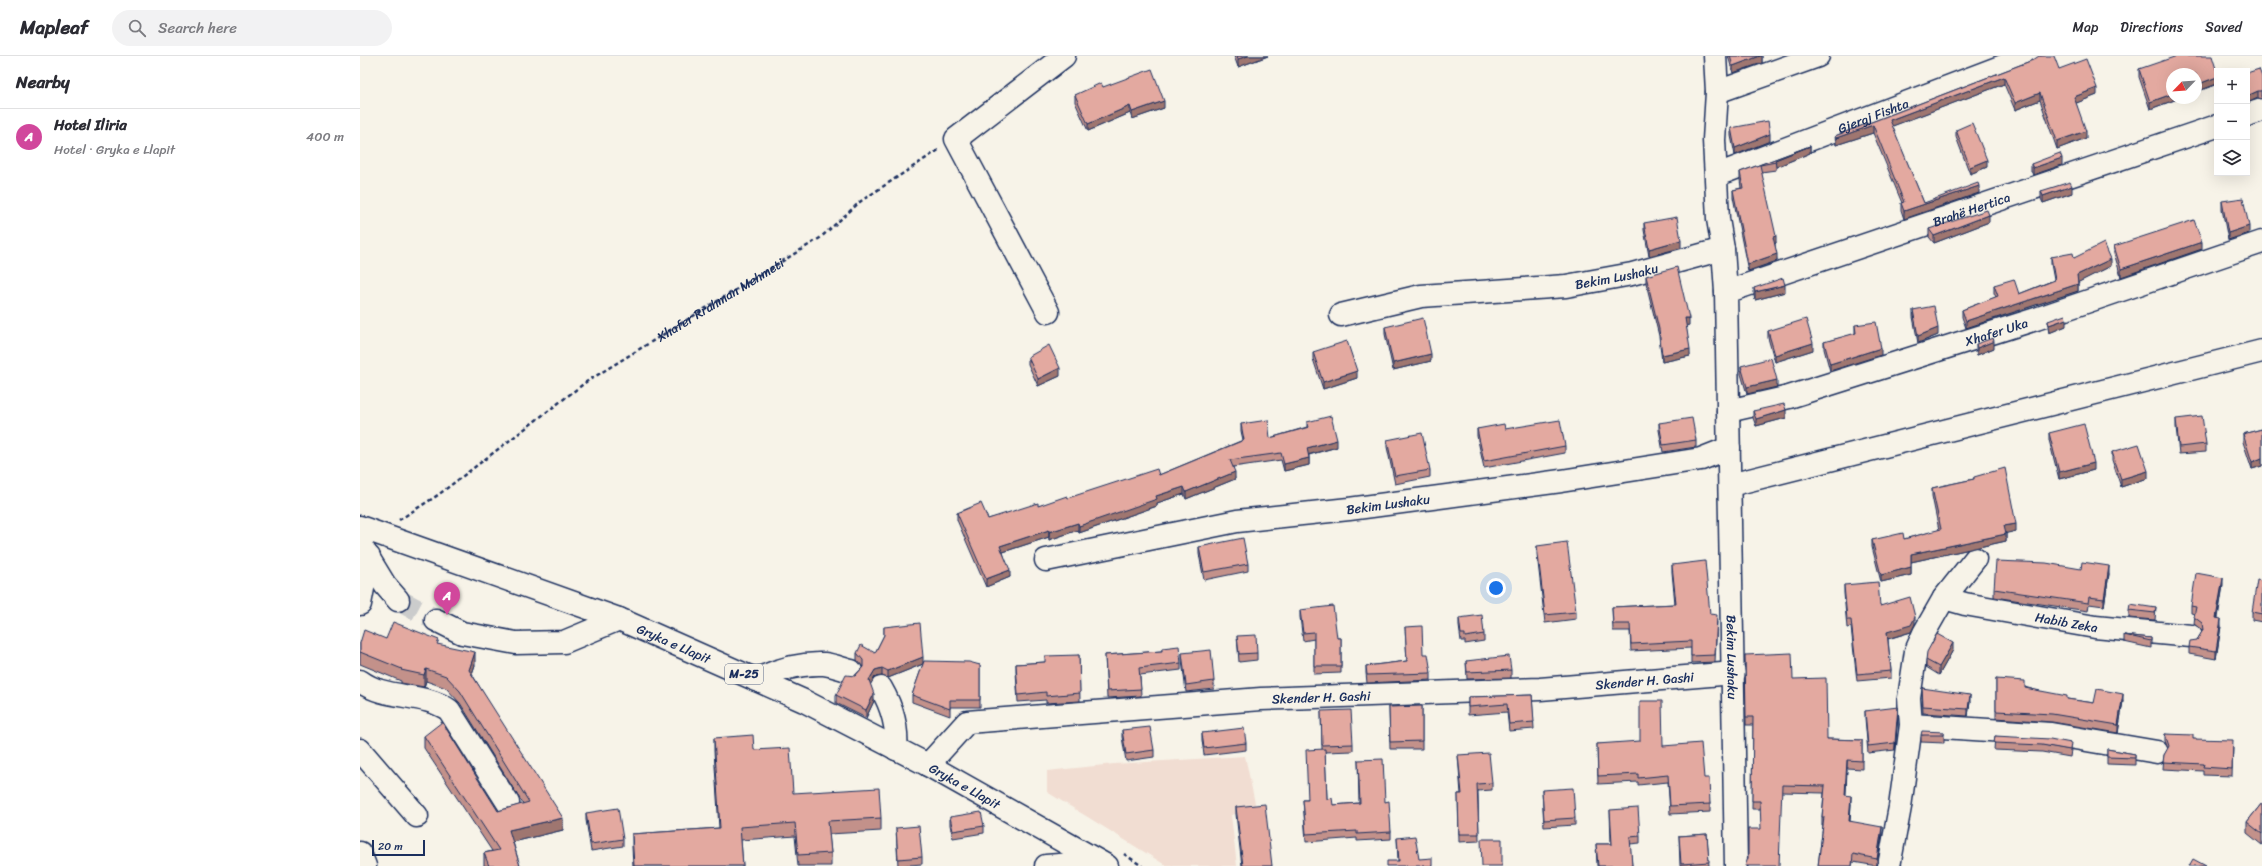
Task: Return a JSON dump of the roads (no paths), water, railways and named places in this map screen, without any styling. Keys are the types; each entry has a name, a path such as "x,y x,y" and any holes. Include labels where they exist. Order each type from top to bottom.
{"street":[{"path":"1048,312 956,139 1064,56"},
{"name":"Bekim Lushaku","path":"1715,56 1717,92 1714,140 1717,175 1718,219 1723,249 1726,292 1734,673 1736,866"},
{"path":"1717,92 1818,56"},
{"name":"Gjergj Fishta","path":"1717,175 2029,56"},
{"path":"2250,114 2262,110"},
{"name":"Brahë Hertica","path":"1726,292 2214,127"},
{"name":"Xhafer Uka","path":"1728,411 1789,397 2036,319 2262,242"},
{"name":"Bekim Lushaku","path":"1341,315 1421,296 1566,286 1632,274 1723,249"},
{"path":"1730,485 2262,351"},
{"name":"Bekim Lushaku","path":"1046,560 1237,520 1349,508 1561,480 1701,459 1729,448"},
{"path":"364,540 386,585 398,600"},
{"path":"360,604 364,540"},
{"name":"Gryka e Llapit","path":"364,540 619,619 804,701 928,765 1103,864"},
{"path":"1889,866 1900,807 1911,725 1909,698 1916,651 1924,633 1944,598 1975,559"},
{"name":"Habib Zeka","path":"1944,598 1965,604 2095,627 2191,636"},
{"path":"436,620 462,633 516,642 564,642 619,619"},
{"path":"756,680 768,674 798,666 824,664 851,671"},
{"name":"Skender H. Gashi","path":"928,765 967,722 1113,709 1261,699 1540,689 1734,673"},
{"path":"360,681 370,689 435,703 449,710 508,803"},
{"path":"881,688 893,712 897,737 896,749"},
{"path":"1911,725 2051,734 2157,752"},
{"path":"360,750 417,816"},
{"path":"360,853 365,866"},
{"name":"Gryka e Llapit","path":"1046,866 1103,864"}],"tunnel":[{"path":"398,600 436,620"}],"place":[{"name":"Hotel Iliria","path":"447,615"}]}
